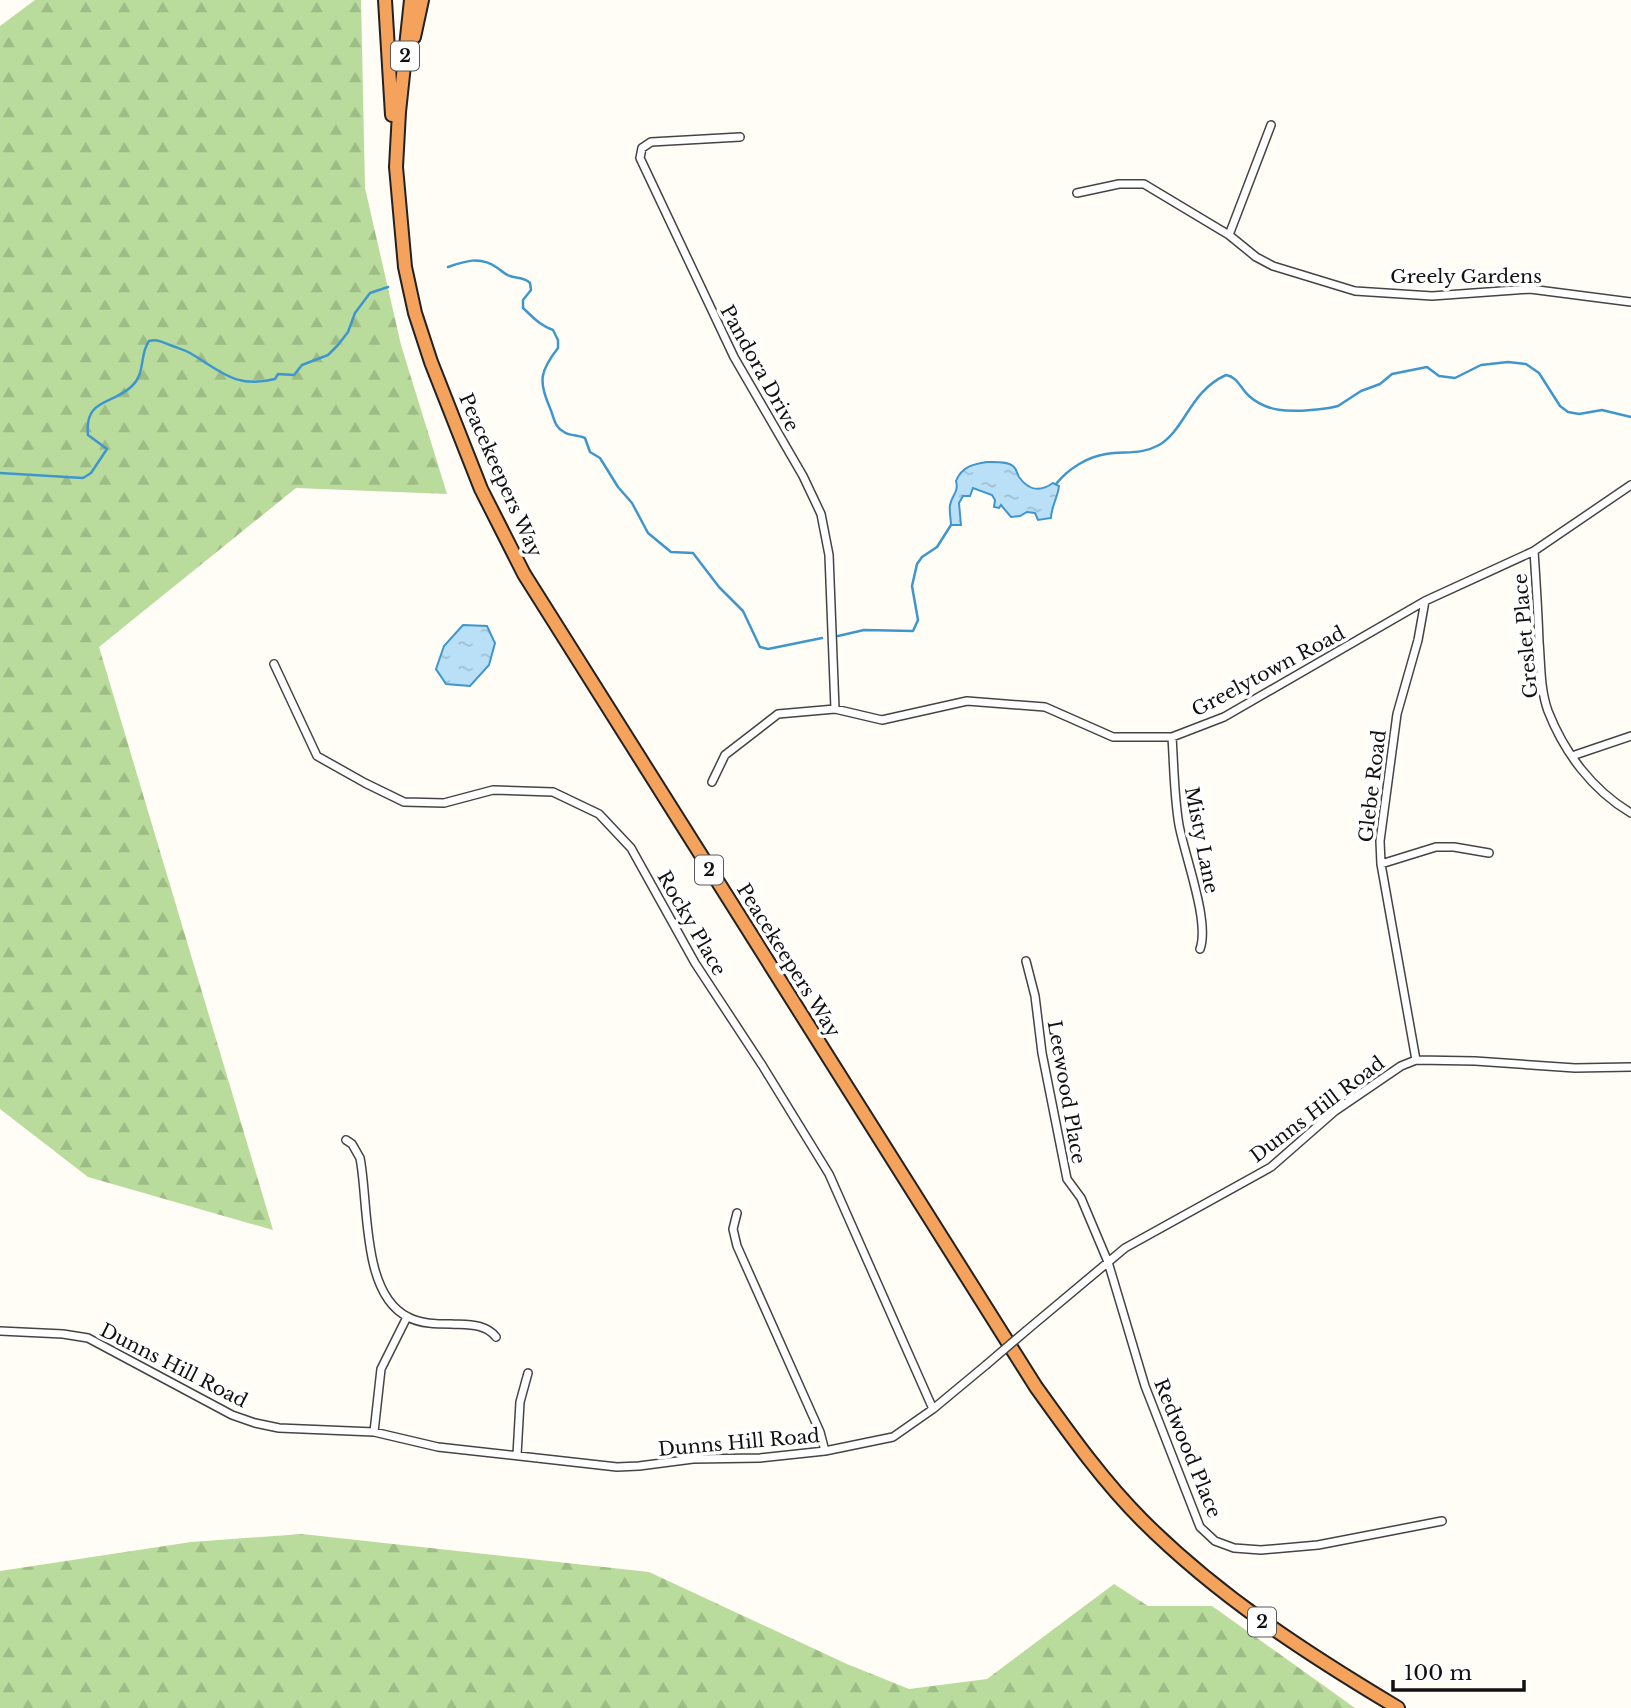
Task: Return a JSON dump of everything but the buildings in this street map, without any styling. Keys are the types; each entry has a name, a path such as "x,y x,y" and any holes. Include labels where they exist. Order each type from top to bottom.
{"highway":[{"path":"385,0 396,167"},
{"name":"Peacekeepers Way","path":"411,0 398,113 396,167 405,267 415,313 431,362 472,467 513,555 559,634 1036,1387 1105,1480 1179,1556 1217,1588 1260,1621 1398,1708"},
{"path":"398,113 422,0"}],"street":[{"path":"1229,235 1271,125"},
{"name":"Pandora Drive","path":"740,137 650,142 642,148 640,158 726,342 809,487 821,514 829,555 835,709"},
{"name":"Greely Gardens","path":"1077,193 1119,184 1144,184 1229,235 1256,257 1273,266 1355,291 1432,296 1530,289 1631,302"},
{"path":"1629,486 1631,497"},
{"name":"Greelytown Road","path":"712,782 725,755 778,714 835,709 882,720 967,701 1045,707 1113,737 1172,737 1224,717 1425,601 1534,551 1629,486"},
{"name":"Greslet Place","path":"1534,551 1542,682 1548,710 1572,756 1600,790 1631,813"},
{"name":"Glebe Road","path":"1416,1060 1381,864 1380,841 1397,714 1418,640 1425,601"},
{"name":"Rocky Place","path":"274,664 317,756 365,782 404,802 444,803 493,790 553,792 599,814 631,848 695,962 829,1174 933,1409"},
{"path":"1572,756 1631,736"},
{"name":"Misty Lane","path":"1172,737 1179,824 1202,920 1203,937 1200,948"},
{"path":"1381,864 1436,847 1489,853"},
{"name":"Leewood Place","path":"1026,961 1035,996 1042,1054 1067,1179 1081,1198 1108,1262"},
{"name":"Dunns Hill Road","path":"0,1331 88,1338 232,1415 279,1428 374,1432 438,1447 577,1464 626,1467 687,1459 752,1459 825,1451 893,1437 933,1409 1125,1248 1270,1167 1335,1111 1401,1066 1416,1060 1475,1060 1575,1068 1631,1067"},
{"path":"346,1140 352,1144 360,1158 376,1279 384,1296 407,1317 427,1323 481,1326 496,1337"},
{"path":"737,1213 733,1229 737,1246 820,1433 825,1451"},
{"name":"Redwood Place","path":"1108,1262 1145,1386 1200,1527 1215,1541 1234,1548 1261,1550 1318,1545 1442,1521"},
{"path":"374,1432 381,1369 407,1317"},
{"path":"517,1455 520,1402 528,1373"}],"green space":[{"path":"35,0 361,0 365,188 401,345 447,494 296,488 99,647 273,1230 88,1177 0,1109 0,26"},
{"path":"302,1534 649,1572 847,1664 909,1689 987,1679 1114,1584 1148,1606 1212,1606 1355,1708 0,1708 0,1571 191,1542"}],"water":[{"path":"987,462 1012,465 1023,482 1035,489 1053,483 1059,486 1051,518 1038,520 1035,513 1027,512 1011,517 1001,505 999,508 994,507 995,500 992,495 973,488 970,496 963,496 959,503 961,525 951,525 950,505 956,491 956,481 969,467"},
{"path":"463,625 487,626 495,643 489,665 470,686 446,684 436,669 444,646"}],"waterway":[{"path":"448,267 466,261 484,262 530,283 531,290 523,300 523,308 553,330 558,340 558,348 547,363 543,376 546,399 556,425 566,433 585,438 590,452 600,458 618,487 632,503 648,533 671,552 693,553 719,587 743,611 760,647 768,649 822,638"},
{"path":"0,473 83,478 91,473 107,449 88,435 91,414 95,408 124,392 136,381 149,341 160,341 185,350 220,372 239,380 261,381 275,379 278,374 294,375 302,365 328,355 348,332 355,313 370,293 388,287"},
{"path":"1056,484 1072,469 1092,458 1140,451 1159,445 1175,430 1204,391 1226,375 1263,405 1278,410 1303,411 1338,406 1361,391 1380,384 1392,374 1427,367 1439,376 1455,378 1481,365 1508,362 1526,364 1539,373 1560,406 1568,412 1579,414 1602,410 1631,417"},
{"path":"838,636 864,630 913,631 918,620 912,586 917,564 937,547 951,525"}]}
